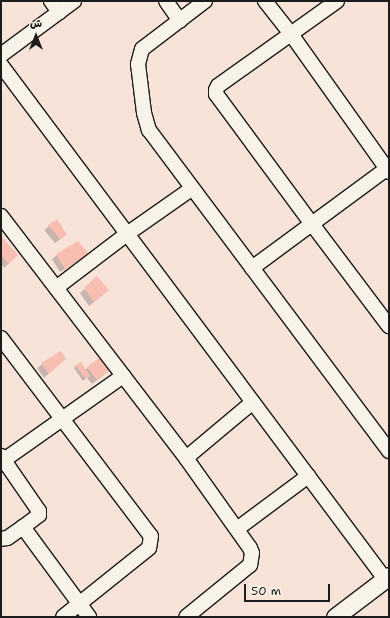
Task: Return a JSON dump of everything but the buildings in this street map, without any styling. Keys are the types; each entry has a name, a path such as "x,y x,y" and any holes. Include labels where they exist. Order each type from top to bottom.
{"street":[{"path":"1,55 55,6 74,1"},
{"path":"166,1 180,20"},
{"path":"205,1 142,49 138,64 144,113 148,130 389,451"},
{"path":"252,268 388,169 291,34 265,1"},
{"path":"337,1 218,86 216,94 389,326"},
{"path":"1,65 308,476 387,578 335,617"},
{"path":"56,288 127,234 191,189"},
{"path":"1,216 186,458 237,529 252,553 250,565 193,615"},
{"path":"1,338 151,536 149,548 63,617"},
{"path":"1,539 7,538 39,515 39,509 2,458 123,376"},
{"path":"186,458 253,402"},
{"path":"237,529 308,476"},
{"path":"23,527 89,617"}]}
